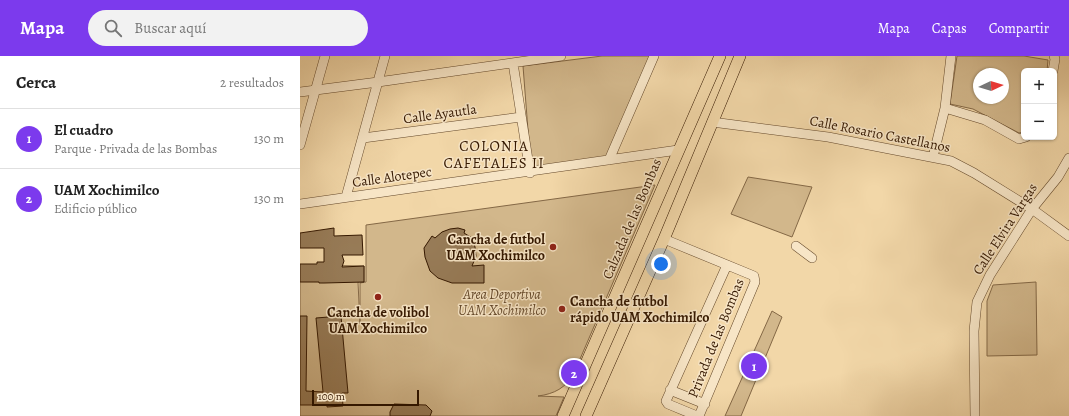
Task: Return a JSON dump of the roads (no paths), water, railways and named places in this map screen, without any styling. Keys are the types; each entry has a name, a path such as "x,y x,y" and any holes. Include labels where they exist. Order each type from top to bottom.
{"main road":[{"name":"Calzada de las Bombas","path":"563,416 720,56"},
{"path":"586,416 664,239 740,56"}],"street":[{"path":"300,144 325,56"},
{"path":"346,197 385,56"},
{"path":"300,92 561,56"},
{"path":"609,160 654,56"},
{"path":"933,157 945,108 951,56"},
{"path":"1054,56 1054,68"},
{"path":"513,63 530,172"},
{"path":"945,108 985,120 1019,139 1021,138"},
{"name":"Calle Ayautla","path":"363,138 521,117"},
{"name":"Calle Rosario Castellanos","path":"712,122 828,137 950,161 974,173 1032,209 1069,236"},
{"name":"Calle Alotepec","path":"300,204 678,150"},
{"name":"Calle Elvira Vargas","path":"975,416 974,331 977,302 990,275 1032,209 1058,177 1066,173 1069,158"},
{"name":"Privada de las Bombas","path":"664,239 754,276 755,282 705,404 698,416 668,404 666,401 727,265"},
{"path":"796,246 812,258"},
{"path":"670,390 705,404"}],"place":[{"name":"Cancha de futbol UAM Xochimilco","path":"553,247"},
{"name":"Cancha de volibol UAM Xochimilco","path":"378,297"},
{"name":"Cancha de futbol rápido UAM Xochimilco","path":"562,309"},
{"name":"El cuadro","path":"754,366"},
{"name":"UAM Xochimilco","path":"574,373"}],"district":[{"name":"COLONIA CAFETALES II","path":"494,154"}],"park label":[{"name":"Area Deportiva UAM Xochimilco","path":"502,302"}]}
